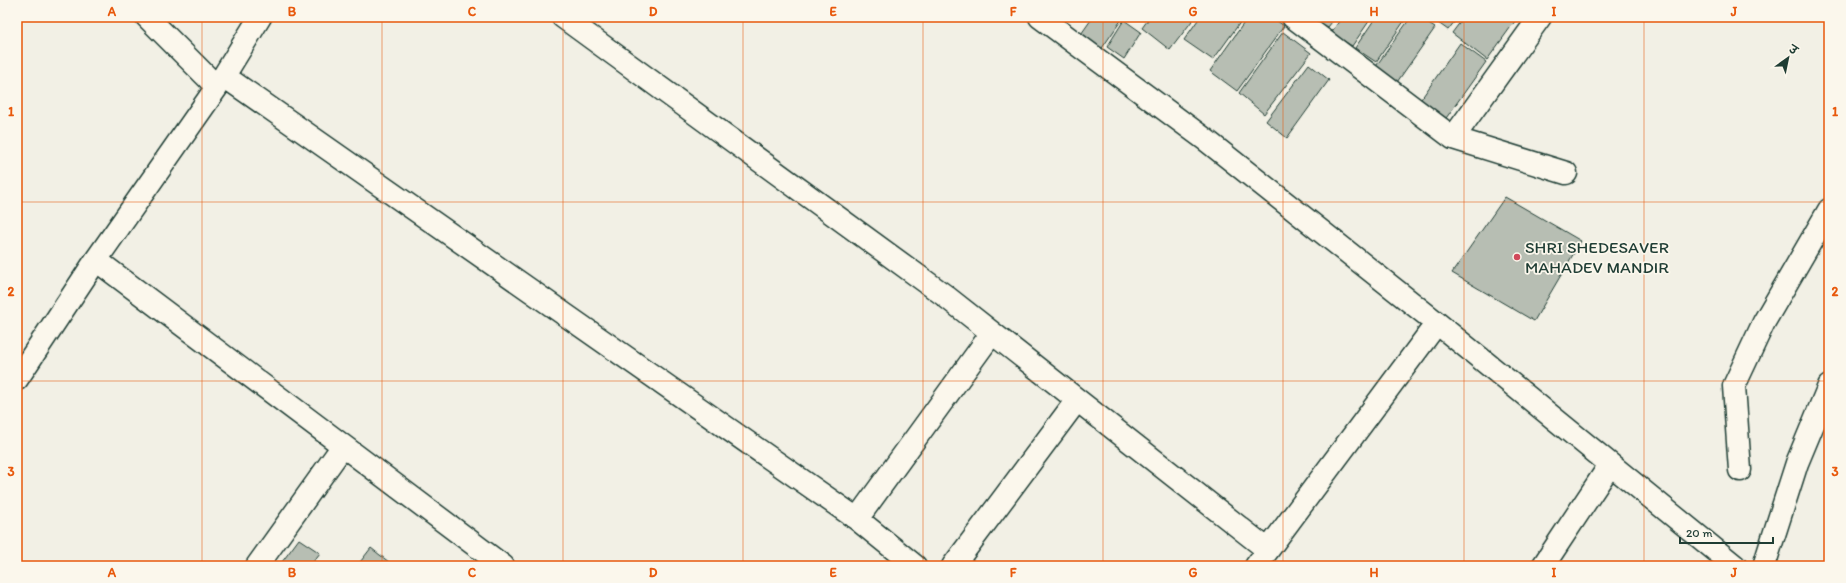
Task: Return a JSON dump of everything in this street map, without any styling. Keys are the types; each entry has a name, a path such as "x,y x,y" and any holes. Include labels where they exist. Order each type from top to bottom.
{"street":[{"path":"147,17 221,81 857,519 915,566"},
{"path":"17,379 96,260 221,81 260,17"},
{"path":"563,17 944,295 1077,400 1262,558 1437,323"},
{"path":"1040,17 1206,140 1387,286 1437,323 1733,565"},
{"path":"1293,17 1453,138 1566,173"},
{"path":"1453,138 1540,17"},
{"path":"1740,470 1734,386 1764,322 1829,210"},
{"path":"96,260 503,566"},
{"path":"857,519 992,333"},
{"path":"1764,566 1797,463 1829,386"},
{"path":"953,566 1077,400"},
{"path":"257,566 343,446"},
{"path":"1543,566 1610,465"}],"building":[{"path":"1093,17 1118,17 1122,19 1100,51 1079,37"},
{"path":"1150,17 1195,17 1170,50 1142,28"},
{"path":"1200,17 1244,17 1213,60 1184,40"},
{"path":"1248,17 1272,17 1284,26 1237,91 1210,71"},
{"path":"1313,17 1336,17 1328,27"},
{"path":"1342,17 1372,17 1352,46 1331,33"},
{"path":"1376,17 1407,17 1376,62 1355,48"},
{"path":"1411,17 1418,17 1435,28 1395,85 1374,69"},
{"path":"1430,17 1458,17 1448,30"},
{"path":"1464,17 1518,17 1487,60 1452,33"},
{"path":"1124,20 1141,32 1124,59 1107,47"},
{"path":"1283,32 1311,53 1264,114 1239,93"},
{"path":"1460,43 1486,62 1444,121 1419,102"},
{"path":"1309,64 1329,80 1287,138 1266,121"},
{"name":"SHRI SHEDESAVER MAHADEV MANDIR","path":"1505,197 1581,241 1534,321 1452,273"},
{"path":"299,539 320,553 310,566 279,566"},
{"path":"371,548 394,566 357,566"}],"place":[{"name":"SHRI SHEDESAVER MAHADEV MANDIR","path":"1517,257"}]}
